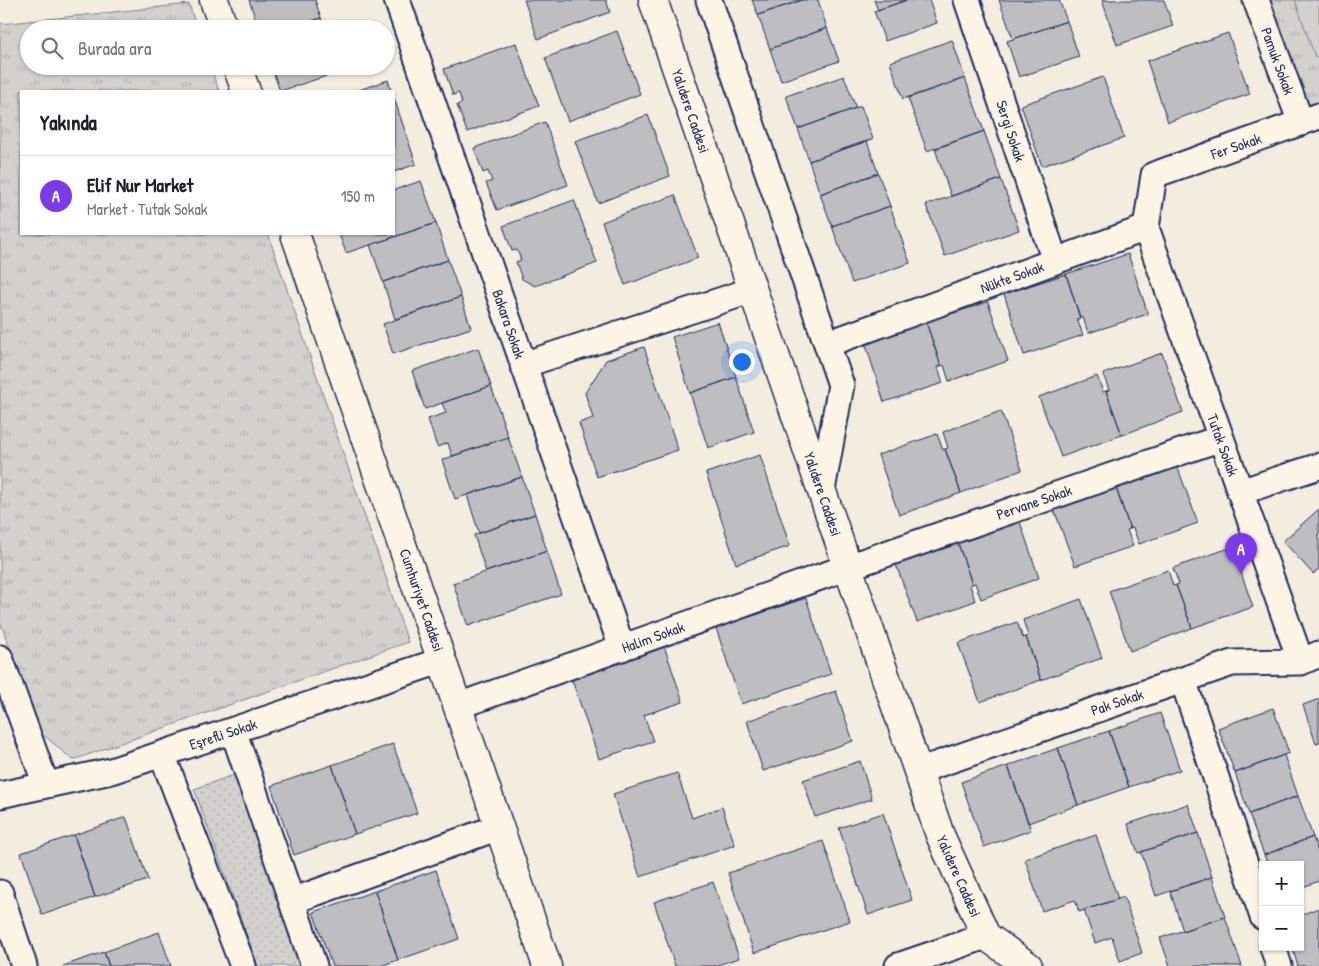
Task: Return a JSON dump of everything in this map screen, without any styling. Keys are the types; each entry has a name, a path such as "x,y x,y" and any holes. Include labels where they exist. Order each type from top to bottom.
{"street":[{"path":"214,0 221,20"},
{"name":"Bakara Sokak","path":"397,0 622,648"},
{"name":"Yalıdere Caddesi","path":"653,0 940,835 986,936 1028,966"},
{"path":"709,0 841,384 822,490"},
{"name":"Sergi Sokak","path":"967,0 1054,261"},
{"name":"Pamuk Sokak","path":"1256,0 1310,120"},
{"path":"240,75 246,90"},
{"name":"Fer Sokak","path":"1146,228 1154,175 1310,120"},
{"name":"Nükte Sokak","path":"827,344 1146,228"},
{"name":"Tutak Sokak","path":"1146,228 1240,492 1310,658"},
{"name":"Cumhuriyet Caddesi","path":"295,235 547,966"},
{"path":"524,364 753,290"},
{"name":"Pervane Sokak","path":"848,567 1221,438"},
{"path":"1240,492 1319,466"},
{"name":"Halim Sokak","path":"458,706 848,567"},
{"path":"0,658 46,785"},
{"name":"Pak Sokak","path":"918,771 1232,662 1310,658"},
{"name":"Eşrefli Sokak","path":"0,795 111,771 443,660"},
{"path":"1183,680 1259,906"},
{"path":"233,730 314,966"},
{"path":"162,754 243,966"},
{"path":"292,901 499,827"},
{"path":"0,893 24,966"},
{"path":"898,966 986,936"},
{"path":"1274,951 1279,966"}],"green space":[{"path":"1267,0 1319,0 1319,106 1307,110"},
{"path":"1295,0 1319,0 1319,55 1315,57"},
{"path":"189,4 194,20 38,20"},
{"path":"20,22 20,75 213,75 219,90 20,90 20,235 268,235 408,642 73,760 42,734 0,622 0,24"},
{"path":"236,774 301,966 258,966 194,789"}],"building":[{"path":"249,0 315,0 321,18 315,20 256,20"},
{"path":"524,0 606,0 610,12 538,39"},
{"path":"752,0 802,0 758,15"},
{"path":"802,0 818,0 827,28 770,49 758,15"},
{"path":"874,0 907,0 878,10"},
{"path":"907,0 929,0 937,23 885,41 874,11"},
{"path":"999,0 1059,0 1067,21 1013,39"},
{"path":"1102,0 1164,0 1173,26 1117,45"},
{"path":"1067,21 1079,57 1019,77 1007,41"},
{"path":"827,28 839,61 781,81 770,49"},
{"path":"617,31 640,94 568,121 545,58"},
{"path":"1228,33 1250,94 1168,122 1147,61"},
{"path":"952,40 965,78 903,99 890,62"},
{"path":"516,43 539,106 467,132 457,105 462,103 459,93 453,95 444,69"},
{"path":"274,75 330,75 283,90 280,90"},
{"path":"844,76 856,108 798,129 786,96"},
{"path":"1103,77 1124,138 1042,166 1021,105"},
{"path":"965,78 984,131 927,151 908,98"},
{"path":"388,80 391,90 359,90"},
{"path":"395,101 416,164 395,172"},
{"path":"861,106 873,139 809,161 798,129"},
{"path":"648,115 670,176 598,203 575,141"},
{"path":"545,122 568,185 497,210 486,183 492,181 488,171 483,173 474,148"},
{"path":"984,131 1001,179 951,196 935,149"},
{"path":"867,141 878,173 820,194 809,161"},
{"path":"878,173 890,206 832,226 820,194"},
{"path":"1001,179 1019,230 945,256 926,205"},
{"path":"421,181 436,223 346,253 339,235 395,235 395,190"},
{"path":"675,195 698,258 625,285 602,222"},
{"path":"574,200 597,263 535,286 522,279 516,262 521,260 517,250 512,251 503,226"},
{"path":"890,206 910,263 852,283 832,226"},
{"path":"436,223 448,260 383,282 370,245"},
{"path":"1128,254 1148,314 1088,333 1083,317 1080,318 1066,274"},
{"path":"448,260 461,297 395,319 383,282"},
{"path":"1066,274 1080,318 1077,319 1083,335 1024,355 1004,294"},
{"path":"461,297 471,328 393,354 383,324"},
{"path":"988,302 1008,361 949,381 944,365 941,366 926,322"},
{"path":"718,322 736,377 690,393 672,337"},
{"path":"926,322 941,366 938,367 943,383 884,402 865,342"},
{"path":"644,347 678,450 597,477 579,423 593,418 585,393 606,360"},
{"path":"478,348 491,386 425,409 412,371"},
{"path":"1162,353 1183,412 1122,435 1106,391 1109,390 1103,374"},
{"path":"1097,376 1103,392 1106,391 1122,435 1061,457 1039,397"},
{"path":"736,377 754,432 708,448 690,393"},
{"path":"491,386 508,437 452,456 448,443 437,447 428,419 446,413 442,403"},
{"path":"1001,411 1022,470 961,493 945,449 948,448 943,432"},
{"path":"937,434 943,450 945,449 961,493 899,515 878,455"},
{"path":"508,437 522,477 455,499 442,460"},
{"path":"760,455 790,546 736,564 706,473"},
{"path":"1176,463 1198,523 1139,544 1133,528 1130,529 1115,485"},
{"path":"522,477 535,514 479,533 467,495"},
{"path":"1115,485 1130,529 1127,530 1133,546 1075,566 1053,507"},
{"path":"1319,509 1319,569 1313,574 1283,541"},
{"path":"535,514 547,551 486,572 474,535"},
{"path":"1019,519 1039,578 981,599 975,583 972,584 957,540"},
{"path":"957,540 972,584 970,585 975,601 917,622 895,562"},
{"path":"1232,547 1253,607 1192,628 1176,585 1179,584 1173,568"},
{"path":"547,551 561,594 468,626 453,583"},
{"path":"1168,570 1173,586 1176,585 1192,628 1130,651 1109,591"},
{"path":"806,598 831,674 741,704 716,628"},
{"path":"1081,599 1102,658 1041,680 1026,637 1028,636 1023,620"},
{"path":"1017,622 1023,638 1026,637 1041,680 980,702 958,643"},
{"path":"664,646 683,702 644,715 653,741 599,759 571,677"},
{"path":"836,691 853,741 763,771 747,721"},
{"path":"1319,699 1319,743 1316,744 1303,705"},
{"path":"1273,708 1289,753 1235,773 1218,728"},
{"path":"1160,713 1180,770 1129,787 1109,731"},
{"path":"1109,731 1129,787 1078,805 1058,748"},
{"path":"393,744 417,813 355,834 332,765"},
{"path":"1058,748 1078,805 1028,823 1008,766"},
{"path":"1284,755 1298,796 1249,814 1235,773"},
{"path":"860,761 872,799 815,817 803,780"},
{"path":"332,765 355,834 294,855 271,786"},
{"path":"1008,766 1031,830 984,847 961,782"},
{"path":"677,773 692,818 722,807 735,845 640,877 613,794"},
{"path":"1298,796 1313,837 1264,855 1249,814"},
{"path":"1188,804 1198,833 1138,853 1128,824"},
{"path":"883,813 912,900 868,915 839,828"},
{"path":"126,817 148,880 95,897 74,835"},
{"path":"1198,833 1212,877 1156,896 1141,852"},
{"path":"74,835 95,897 42,915 21,853"},
{"path":"1096,835 1118,899 1079,912 1075,900 1042,911 1025,859"},
{"path":"1313,837 1319,854 1319,881 1304,887 1304,861 1266,861 1264,855"},
{"path":"823,841 850,921 754,953 728,873"},
{"path":"436,870 459,939 398,960 375,891"},
{"path":"1212,877 1225,917 1183,931 1170,891"},
{"path":"713,882 739,958 714,966 675,966 654,902"},
{"path":"375,891 398,960 380,966 332,966 313,912"},
{"path":"1124,897 1142,953 1120,961 1112,937 1095,943 1084,910"},
{"path":"1319,908 1319,966 1298,966 1293,951 1304,951 1304,914"},
{"path":"1225,917 1242,966 1170,966 1160,938"},
{"path":"159,932 171,966 109,966 104,952"},
{"path":"104,952 109,966 63,966"}],"place":[{"name":"Elif Nur Market","path":"1241,574"}]}
